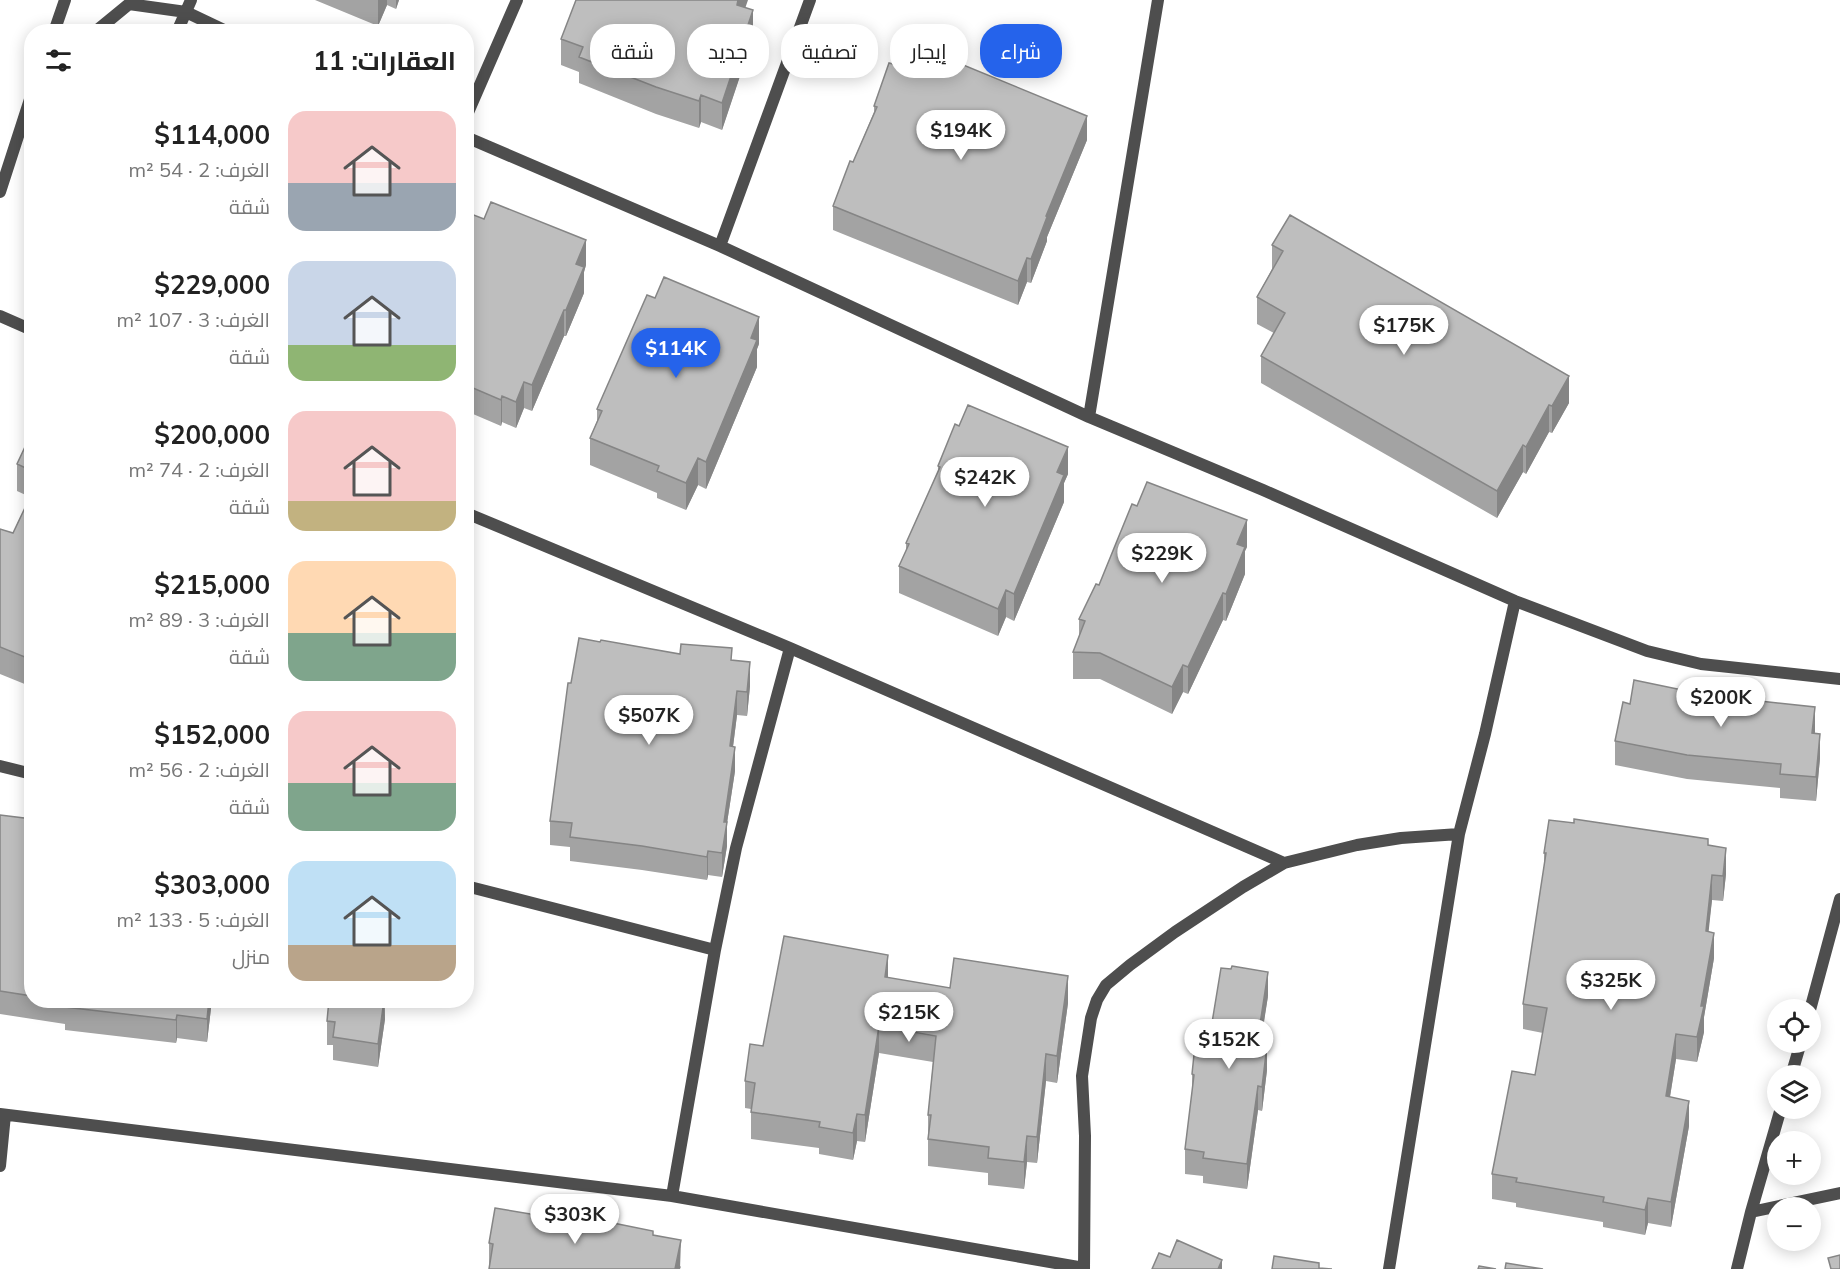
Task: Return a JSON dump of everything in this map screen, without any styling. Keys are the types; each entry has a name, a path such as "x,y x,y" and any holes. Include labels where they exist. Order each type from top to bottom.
{"street":[{"path":"57,24 65,0"},
{"path":"181,24 191,0"},
{"path":"474,99 517,0"},
{"path":"720,246 810,0"},
{"path":"1089,417 1158,0"},
{"path":"104,24 129,3 186,12 211,24"},
{"path":"0,192 24,118"},
{"path":"474,140 720,246 1089,417 1263,490 1515,601 1647,651 1701,664 1840,679"},
{"path":"0,316 24,326"},
{"path":"474,516 790,648 1284,862"},
{"path":"1389,1269 1459,834 1485,734 1515,601"},
{"path":"672,1196 715,950 736,848 790,648"},
{"path":"0,766 24,772"},
{"path":"0,1166 3,1114 672,1196 1084,1268 1085,1136 1082,1076 1091,1018 1097,1000 1106,985 1130,965 1243,887 1284,862 1401,838 1459,834"},
{"path":"474,888 715,950"},
{"path":"1813,999 1840,899"},
{"path":"1737,1269 1750,1212 1778,1119"},
{"path":"1750,1212 1840,1193"}],"building":[{"path":"576,0 738,0 737,5 753,10 748,24 687,24 687,78 730,78 722,103 701,95 699,101 633,78 675,78 675,24 590,24 590,61 579,57 583,47 561,39"},
{"path":"889,63 890,78 968,78 968,67 980,72 980,78 995,78 1087,116 1031,259 1027,258 1018,281 833,206 850,161 853,162 877,107 874,106"},
{"path":"491,202 586,240 576,264 584,267 566,310 564,310 532,385 524,382 516,402 502,396 501,400 474,388 474,215 484,219"},
{"path":"1290,215 1569,376 1552,406 1549,405 1526,447 1523,445 1497,491 1261,356 1285,313 1257,297 1283,251 1272,245"},
{"path":"664,277 759,317 751,338 757,340 706,462 698,458 686,483 657,471 659,466 590,438 602,411 597,409 647,295 655,298"},
{"path":"968,405 1068,447 1057,472 1064,475 1014,594 1006,590 998,609 899,566 909,544 906,543 940,467 938,466 955,424 959,426"},
{"path":"24,449 24,467 17,464"},
{"path":"1147,482 1247,520 1237,544 1245,547 1226,594 1223,593 1188,667 1183,665 1172,687 1100,653 1073,652 1085,621 1079,619 1096,584 1099,585 1132,504 1137,506"},
{"path":"24,510 24,657 0,647 0,529 13,533"},
{"path":"579,638 680,654 681,644 732,648 731,660 750,662 747,692 737,691 730,746 735,747 722,853 708,851 707,857 570,837 572,823 550,821 568,683 571,683"},
{"path":"1634,680 1687,691 1742,696 1742,699 1815,707 1812,733 1820,734 1816,777 1780,774 1781,764 1687,755 1615,741 1623,702 1630,704"},
{"path":"0,815 24,818 24,995 0,991"},
{"path":"1574,819 1708,839 1708,845 1726,848 1723,876 1712,875 1706,931 1714,933 1701,1006 1704,1006 1697,1037 1676,1034 1666,1096 1689,1101 1671,1202 1648,1198 1645,1210 1603,1202 1604,1197 1516,1182 1517,1178 1492,1174 1512,1071 1535,1075 1547,1008 1523,1004 1549,820 1574,823"},
{"path":"784,936 888,955 885,977 950,988 954,958 1068,976 1057,1056 1046,1054 1037,1137 1027,1136 1024,1162 988,1158 989,1147 928,1139 931,1115 928,1115 936,1036 879,1026 865,1115 857,1114 853,1133 819,1127 820,1122 751,1112 755,1083 745,1081 750,1044 763,1046"},
{"path":"1232,966 1268,972 1257,1044 1267,1045 1262,1087 1258,1086 1247,1164 1203,1158 1204,1152 1185,1149 1194,1075 1192,1074 1195,1045 1208,1047 1221,968 1231,969"},
{"path":"74,1008 208,1008 207,1019 177,1015 176,1020"},
{"path":"328,1008 383,1008 378,1044 333,1037 335,1022 327,1021"},
{"path":"495,1208 608,1227 608,1222 653,1231 653,1235 681,1240 675,1269 489,1269 493,1244 489,1243"},
{"path":"1177,1240 1222,1260 1218,1269 1152,1269 1159,1253 1170,1257"},
{"path":"1840,1255 1840,1269 1831,1269 1828,1258"},
{"path":"1274,1256 1319,1263 1319,1268 1332,1269 1272,1269"},
{"path":"1506,1263 1543,1269 1505,1269"},
{"path":"1479,1266 1496,1269 1478,1269"}]}
